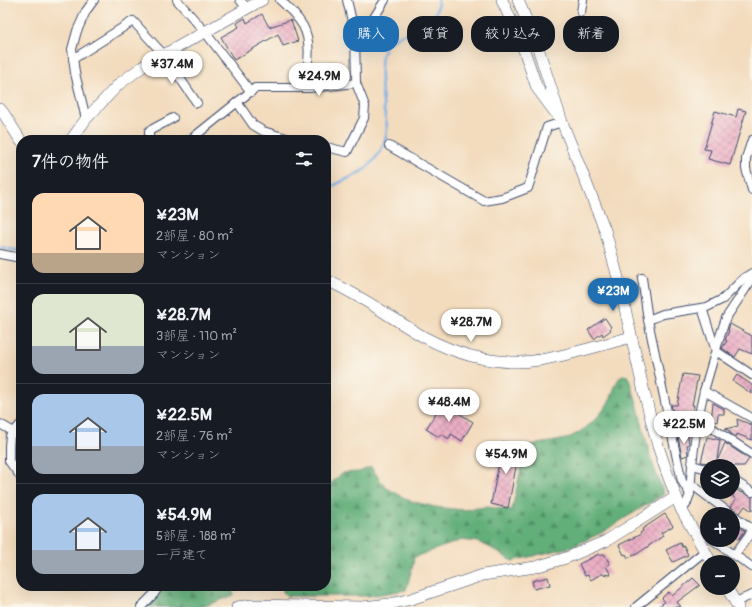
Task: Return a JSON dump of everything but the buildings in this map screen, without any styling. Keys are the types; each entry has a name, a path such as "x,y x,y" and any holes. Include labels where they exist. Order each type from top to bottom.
{"street":[{"path":"86,119 75,73 72,49 77,31 86,11 94,0"},
{"path":"176,0 205,32 251,92"},
{"path":"78,135 86,119 119,84 142,67 205,32 244,4 262,0"},
{"path":"280,0 296,15 304,28 308,42 308,56 304,88"},
{"path":"347,0 351,16"},
{"path":"375,16 385,0"},
{"path":"502,0 524,50 537,88 562,122"},
{"path":"518,0 538,48 562,122 605,230 658,446 676,498 708,555"},
{"path":"582,12 583,0"},
{"path":"73,59 133,21 164,55 197,103"},
{"path":"331,148 347,152 364,118 365,106 356,83 355,52"},
{"path":"196,135 255,88 304,88 356,83"},
{"path":"237,102 253,125 261,130 277,135"},
{"path":"0,109 18,135"},
{"path":"149,135 149,131 173,118"},
{"path":"389,146 484,201 502,198 528,188 547,127 562,122"},
{"path":"261,130 261,135"},
{"path":"752,140 746,158 746,170 752,190"},
{"path":"0,254 16,257"},
{"path":"648,320 663,314 702,308 723,299 744,278 752,273"},
{"path":"642,278 648,320 678,466 682,481 690,494"},
{"path":"681,509 686,505 690,494 697,423 704,391 726,318 752,279"},
{"path":"331,282 368,302 424,337 449,348 474,356 517,362 543,360 631,337"},
{"path":"702,308 716,351 752,375"},
{"path":"704,391 752,418"},
{"path":"697,423 709,426 752,454"},
{"path":"0,424 14,432"},
{"path":"16,430 10,436 9,461 16,470"},
{"path":"692,465 700,467"},
{"path":"691,484 721,507"},
{"path":"740,484 752,492"},
{"path":"238,607 252,605 362,607 390,604 411,599 483,575 535,567 566,558 606,541 676,498"},
{"path":"735,554 752,530 740,521"},
{"path":"724,547 752,567"},
{"path":"636,607 703,548"},
{"path":"141,607 156,591"},
{"path":"731,595 736,604 752,596"}],"green space":[{"path":"622,375 628,376 637,403 650,456 664,494 601,533 571,547 512,561 478,542 462,540 414,557 406,590 369,596 287,596 283,592 331,591 331,483 343,473 359,472 371,467 385,487 410,501 435,507 463,510 487,507 512,510 526,445 565,439 584,429 605,408 611,399 617,381"},
{"path":"162,591 232,591 234,595 202,607 148,607 159,596"}],"waterway":[{"path":"331,187 366,168 381,150 387,134 381,84 381,61 383,52 390,42 424,26 431,20 436,12 438,0"},
{"path":"0,247 16,250"}]}
